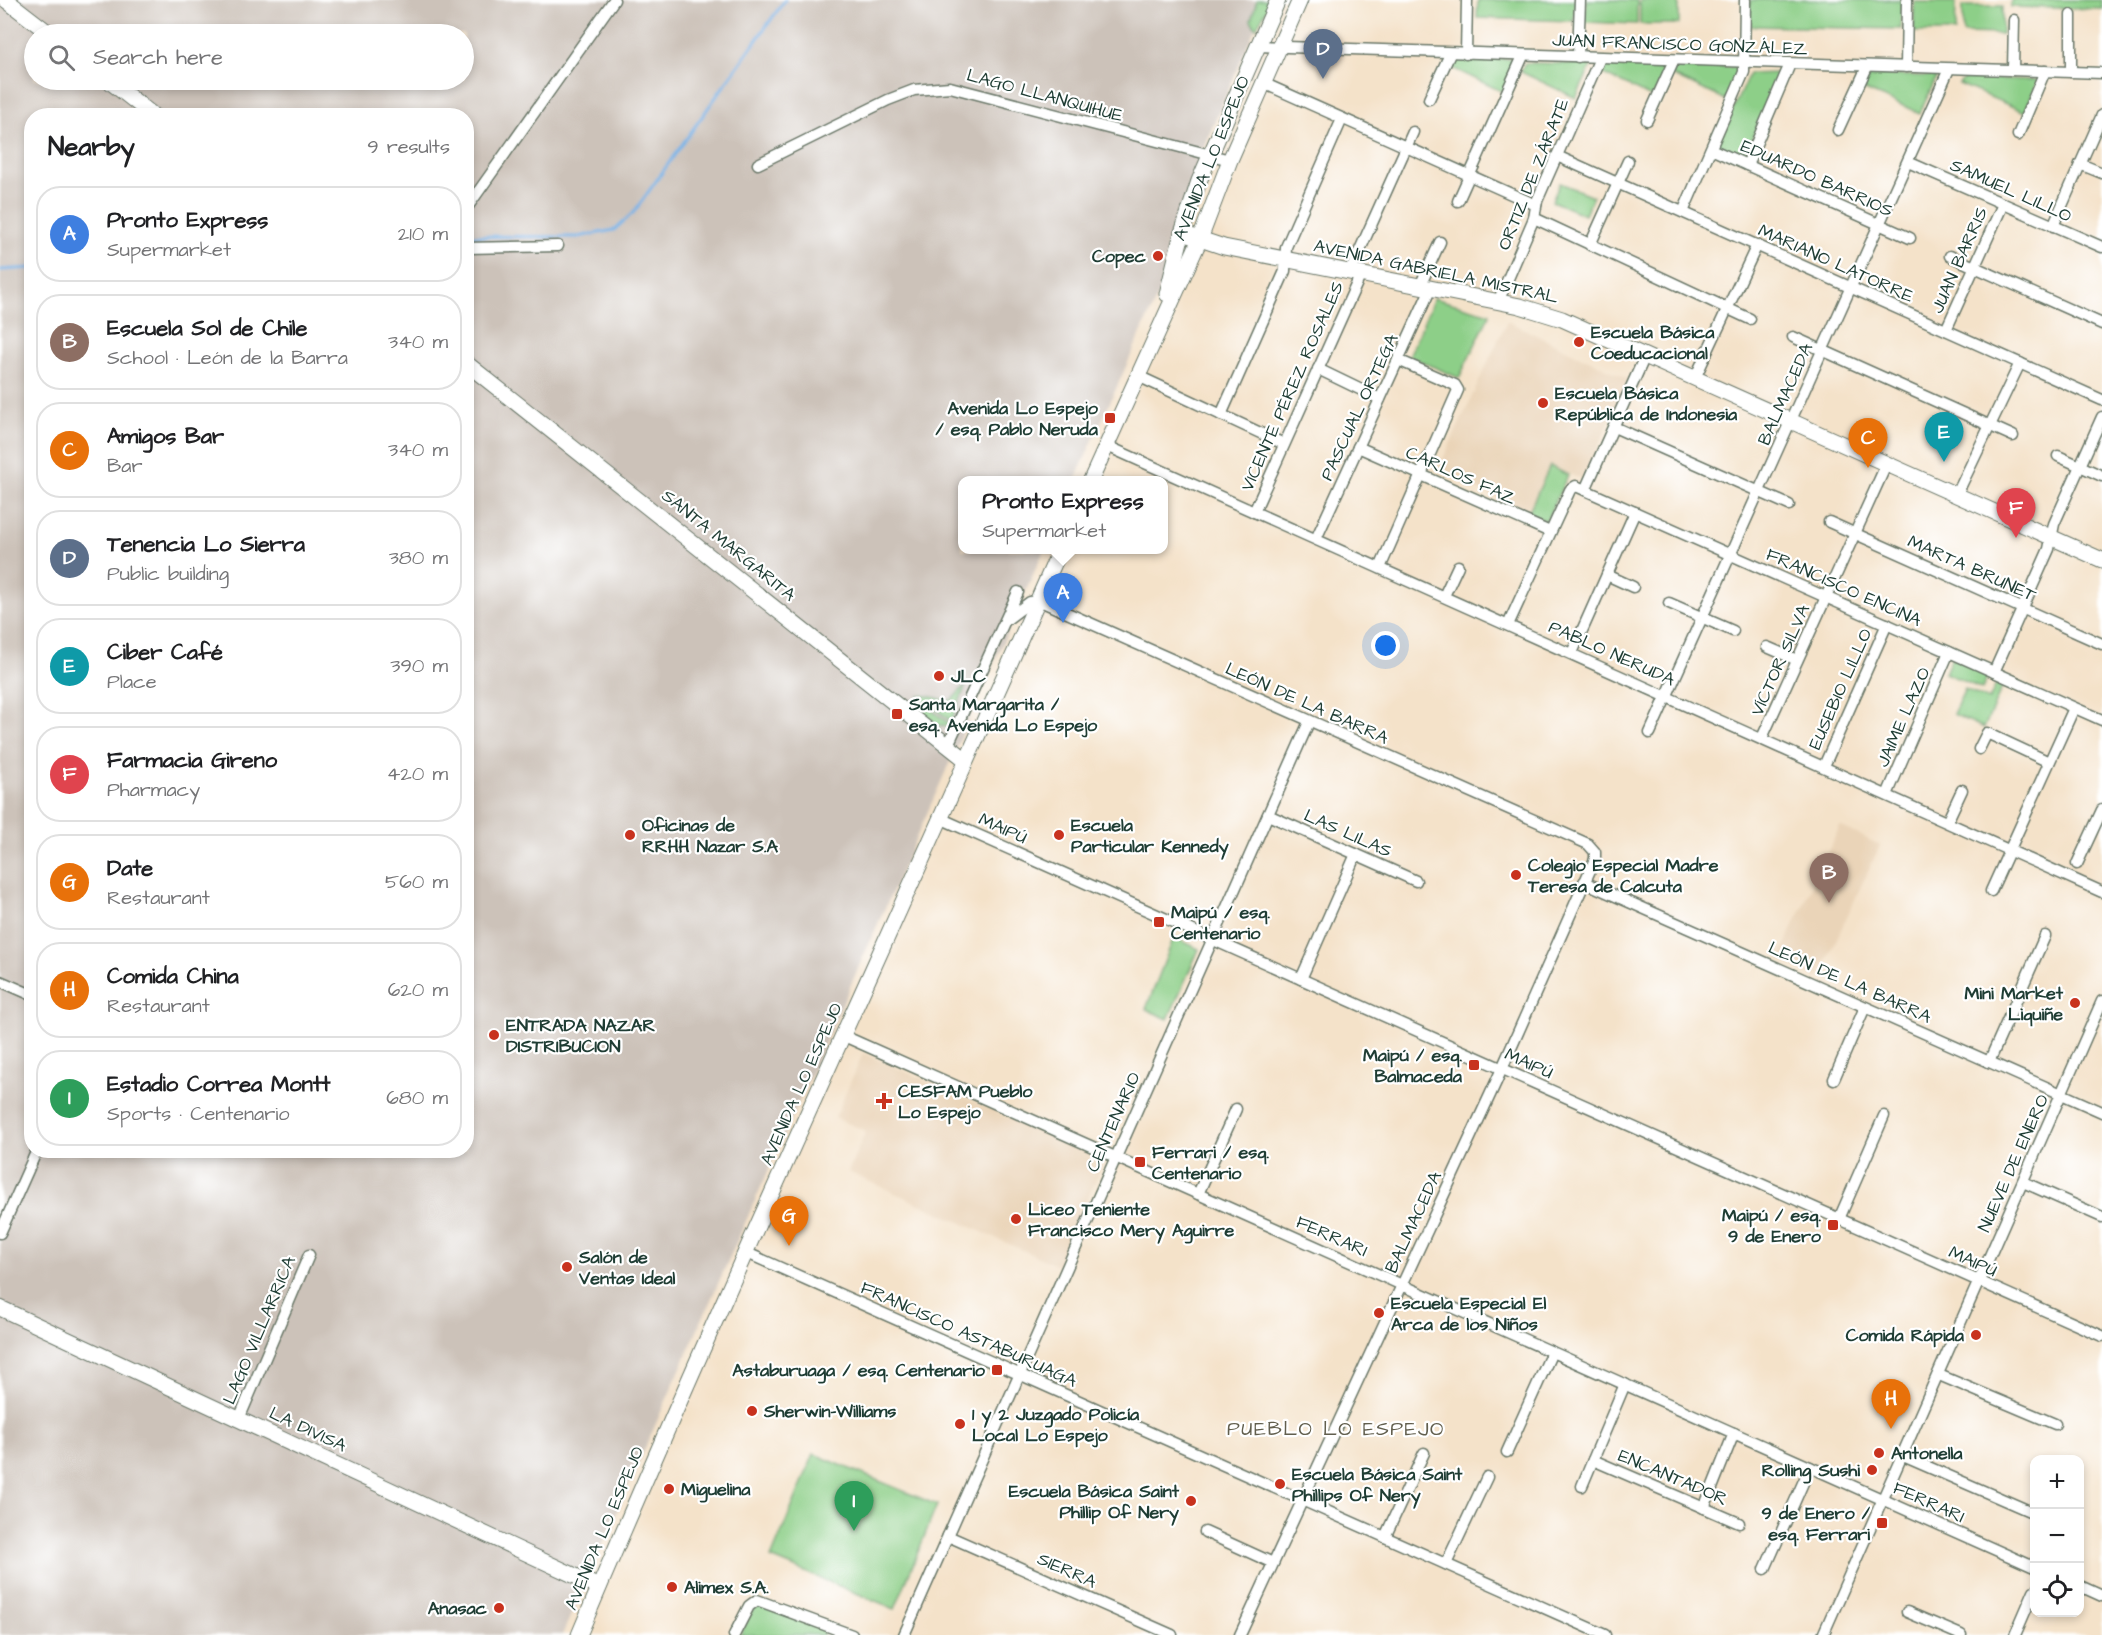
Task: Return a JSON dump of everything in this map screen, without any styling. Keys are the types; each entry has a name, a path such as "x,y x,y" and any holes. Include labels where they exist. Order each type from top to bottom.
{"main road":[{"path":"6,0 37,24"},
{"name":"AVENIDA LO ESPEJO","path":"1158,330 1182,232 1209,156 1278,0"},
{"name":"AVENIDA LO ESPEJO","path":"1093,476 1200,239 1230,160 1300,0"},
{"path":"121,90 144,108"},
{"name":"AVENIDA GABRIELA MISTRAL","path":"1182,232 1224,247 1498,302 1562,319 2102,560"},
{"name":"SANTA MARGARITA","path":"474,369 966,760"},
{"name":"AVENIDA LO ESPEJO","path":"579,1635 1058,554"},
{"name":"LA DIVISA","path":"0,1308 599,1587"}],"street":[{"path":"474,198 614,0"},
{"path":"1466,54 1467,0"},
{"path":"1578,57 1580,0"},
{"path":"1683,212 1744,72 1744,0"},
{"path":"1906,67 1907,0"},
{"path":"2071,15 2071,72"},
{"path":"2013,70 2014,20"},
{"name":"JUAN FRANCISCO GONZÁLEZ","path":"1257,46 1450,54 2102,73"},
{"path":"1429,99 1450,54"},
{"path":"1458,201 1523,56"},
{"name":"ORTIZ DE ZÁRATE","path":"1498,302 1534,218 1536,205 1600,58"},
{"path":"1647,120 1674,60"},
{"path":"1747,165 1790,64"},
{"path":"1838,130 1867,67"},
{"name":"BALMACEDA","path":"1650,733 1949,69"},
{"path":"2018,135 2045,71"},
{"path":"1263,83 1536,205"},
{"name":"LAGO LLANQUIHUE","path":"758,164 888,100 914,90 950,87 1230,160"},
{"path":"2053,226 2102,115"},
{"path":"1221,415 1285,271 1286,247 1342,119"},
{"name":"VICENTE PÉREZ ROSALES","path":"1254,512 1318,369 1413,132"},
{"name":"EDUARDO BARRIOS","path":"1711,148 1910,238"},
{"name":"MARIANO LATORRE","path":"1557,156 2102,400"},
{"path":"1590,245 1628,161"},
{"name":"SAMUEL LILLO","path":"1908,162 2102,247"},
{"path":"2080,164 2102,173"},
{"name":"JUAN BARRIS","path":"1946,330 2003,204"},
{"path":"1534,218 1750,319"},
{"name":"PASCUAL ORTEGA","path":"1316,539 1398,360 1440,242"},
{"path":"1695,378 1757,245"},
{"path":"474,248 558,246"},
{"path":"1950,256 2102,324"},
{"path":"1793,337 2013,436"},
{"path":"1585,490 1645,356"},
{"path":"1380,568 1458,388 1398,360"},
{"path":"1957,495 2020,363"},
{"path":"1318,369 1380,399"},
{"path":"1138,376 1284,444"},
{"path":"1994,672 2049,549 2054,524 2102,417"},
{"path":"1614,427 1789,505"},
{"name":"PABLO NERUDA","path":"1107,446 2102,892"},
{"name":"CARLOS FAZ","path":"1358,447 1550,532"},
{"path":"2058,456 2102,476"},
{"name":"VÍCTOR SILVA","path":"1762,738 1887,463"},
{"name":"FRANCISCO ENCINA","path":"1550,532 1573,487 1585,490 2102,720"},
{"path":"1572,654 1635,512"},
{"name":"MARTA BRUNET","path":"1829,522 2102,644"},
{"path":"1508,625 1550,532"},
{"path":"1444,596 1458,567"},
{"path":"1607,575 1633,587"},
{"path":"948,745 959,728 1018,592"},
{"path":"1006,620 1030,602 1038,600"},
{"name":"LEÓN DE LA BARRA","path":"1038,600 1588,844 1595,852"},
{"path":"1670,603 1733,632"},
{"name":"EUSEBIO LILLO","path":"1824,766 1887,624"},
{"path":"1767,647 1797,660"},
{"name":"JAIME LAZO","path":"1887,795 1949,652"},
{"path":"1991,891 2074,708"},
{"name":"CENTENARIO","path":"904,1635 1309,722"},
{"path":"1979,749 1987,733 2049,762"},
{"path":"1947,822 1962,790"},
{"path":"2077,864 2102,810"},
{"name":"LAS LILAS","path":"1268,815 1416,880"},
{"name":"MAIPÚ","path":"942,819 2102,1336"},
{"name":"BALMACEDA","path":"1240,1635 1502,1069 1595,852"},
{"path":"1301,980 1356,854"},
{"name":"LEÓN DE LA BARRA","path":"1584,882 2102,1112"},
{"path":"1989,1062 2045,936"},
{"path":"0,981 24,992"},
{"name":"NUEVE DE ENERO","path":"1823,1635 2102,1001"},
{"path":"1834,1079 1865,1007"},
{"name":"FERRARI","path":"844,1036 2030,1565"},
{"path":"1198,1194 1236,1109"},
{"path":"1839,1219 1884,1116"},
{"path":"0,1233 33,1158"},
{"path":"2023,1182 2102,1217"},
{"name":"FRANCISCO ASTABURUAGA","path":"747,1253 1605,1635"},
{"name":"LAGO VILLARRICA","path":"239,1419 309,1255"},
{"path":"1507,1452 1552,1352"},
{"path":"1939,1375 2055,1424"},
{"path":"1582,1486 1625,1384"},
{"path":"1704,1508 1734,1433"},
{"path":"1385,1537 1424,1453"},
{"path":"1903,1456 2030,1511"},
{"name":"ENCANTADOR","path":"1593,1460 1739,1523"},
{"path":"1765,1569 1810,1467"},
{"path":"1446,1564 1487,1477"},
{"path":"1205,1532 1273,1563"},
{"name":"SIERRA","path":"948,1536 1172,1635"},
{"path":"2084,1588 2102,1596"},
{"path":"734,1635 754,1601 760,1600 829,1631 852,1635"},
{"path":"2015,1635 2030,1600"},
{"path":"1907,1612 1936,1630 1961,1635"}],"shaded area":[{"path":"0,0 1267,0 1203,149 1159,293 1077,476 958,476 958,554 1042,554 562,1635 0,1635"},
{"name":"Escuela Básica República de Indonesia","path":"1507,321 1628,379 1584,480 1550,467 1528,513 1438,470"},
{"path":"1840,826 1880,845 1818,979 1778,960"},
{"name":"Liceo Teniente Francisco Mery Aguirre","path":"863,1053 1099,1157 1102,1166 1058,1266 848,1172 866,1131 835,1118"}],"green space":[{"path":"1257,0 1272,0 1256,28 1251,20"},
{"path":"1478,0 1575,0 1574,21 1477,18"},
{"path":"1586,0 1637,0 1637,24 1585,22"},
{"path":"1640,0 1679,0 1679,24 1640,24"},
{"path":"1750,0 1901,0 1901,29 1750,26"},
{"path":"2011,0 2102,0 2102,9 2011,7"},
{"path":"1914,2 1956,2 1955,32 1914,32"},
{"path":"1963,6 2002,6 2002,34 1963,33"},
{"path":"1452,58 1519,59 1503,92 1448,66"},
{"path":"1525,63 1592,64 1576,98 1521,72"},
{"path":"1603,64 1669,65 1653,98 1599,72"},
{"path":"1675,66 1742,67 1726,100 1671,75"},
{"path":"1779,73 1744,157 1716,146 1749,74"},
{"path":"1870,75 1937,76 1920,113 1863,89"},
{"path":"1964,78 2038,80 2025,112 1959,84"},
{"path":"1560,183 1593,196 1585,215 1552,201"},
{"path":"1434,298 1490,314 1459,378 1409,356"},
{"path":"1550,466 1568,475 1546,521 1528,513"},
{"path":"1952,657 1989,674 1982,689 1945,673"},
{"path":"1998,680 2004,683 1984,728 1953,714 1965,689 1989,700"},
{"path":"967,683 951,721 919,696 952,700"},
{"path":"918,700 951,726 938,725 920,711"},
{"path":"1174,937 1199,949 1168,1019 1146,1009"},
{"path":"814,1454 937,1505 895,1609 771,1558"},
{"path":"762,1605 825,1630 823,1635 740,1635 753,1609"}],"waterway":[{"path":"474,236 578,237 614,230 634,212 785,0"},
{"path":"0,270 24,268"}],"place":[{"name":"Tenencia Lo Sierra","path":"1323,79"},
{"name":"Copec","path":"1158,256"},
{"name":"Escuela Básica Coeducacional","path":"1579,342"},
{"name":"Escuela Básica República de Indonesia","path":"1543,403"},
{"name":"Avenida Lo Espejo / esq. Pablo Neruda","path":"1110,418"},
{"name":"Ciber Café","path":"1944,462"},
{"name":"Amigos Bar","path":"1868,468"},
{"name":"Farmacia Gireno","path":"2016,538"},
{"name":"Pronto Express","path":"1063,623"},
{"name":"JLC","path":"939,676"},
{"name":"Santa Margarita / esq. Avenida Lo Espejo","path":"897,714"},
{"name":"Oficinas de RRHH Nazar S.A","path":"630,835"},
{"name":"Escuela Particular Kennedy","path":"1059,835"},
{"name":"Colegio Especial Madre Teresa de Calcuta","path":"1516,875"},
{"name":"Escuela Sol de Chile","path":"1829,903"},
{"name":"Maipú / esq. Centenario","path":"1159,922"},
{"name":"Mini Market Liquiñe","path":"2075,1003"},
{"name":"ENTRADA NAZAR DISTRIBUCION","path":"494,1035"},
{"name":"Maipú / esq. Balmaceda","path":"1474,1065"},
{"name":"CESFAM Pueblo Lo Espejo","path":"884,1101"},
{"name":"Ferrari / esq. Centenario","path":"1140,1162"},
{"name":"Liceo Teniente Francisco Mery Aguirre","path":"1016,1219"},
{"name":"Maipú / esq. 9 de Enero","path":"1833,1225"},
{"name":"Date","path":"789,1246"},
{"name":"Salón de Ventas Ideal","path":"567,1267"},
{"name":"Escuela Especial El Arca de los Niños","path":"1379,1313"},
{"name":"Comida Rápida","path":"1976,1335"},
{"name":"Astaburuaga / esq. Centenario","path":"997,1370"},
{"name":"Sherwin-Williams","path":"752,1411"},
{"name":"1 y 2 Juzgado Policía Local Lo Espejo","path":"960,1424"},
{"name":"Comida China","path":"1891,1429"},
{"name":"Antonella","path":"1879,1453"},
{"name":"Rolling Sushi","path":"1872,1470"},
{"name":"Escuela Básica Saint Phillips Of Nery","path":"1280,1484"},
{"name":"Miguelina","path":"669,1489"},
{"name":"Escuela Básica Saint Phillip Of Nery","path":"1191,1501"},
{"name":"9 de Enero / esq. Ferrari","path":"1882,1523"},
{"name":"Estadio Correa Montt","path":"854,1531"},
{"name":"Alimex S.A.","path":"672,1587"},
{"name":"Anasac","path":"499,1608"}],"district":[{"name":"PUEBLO LO ESPEJO","path":"1336,1428"}]}
